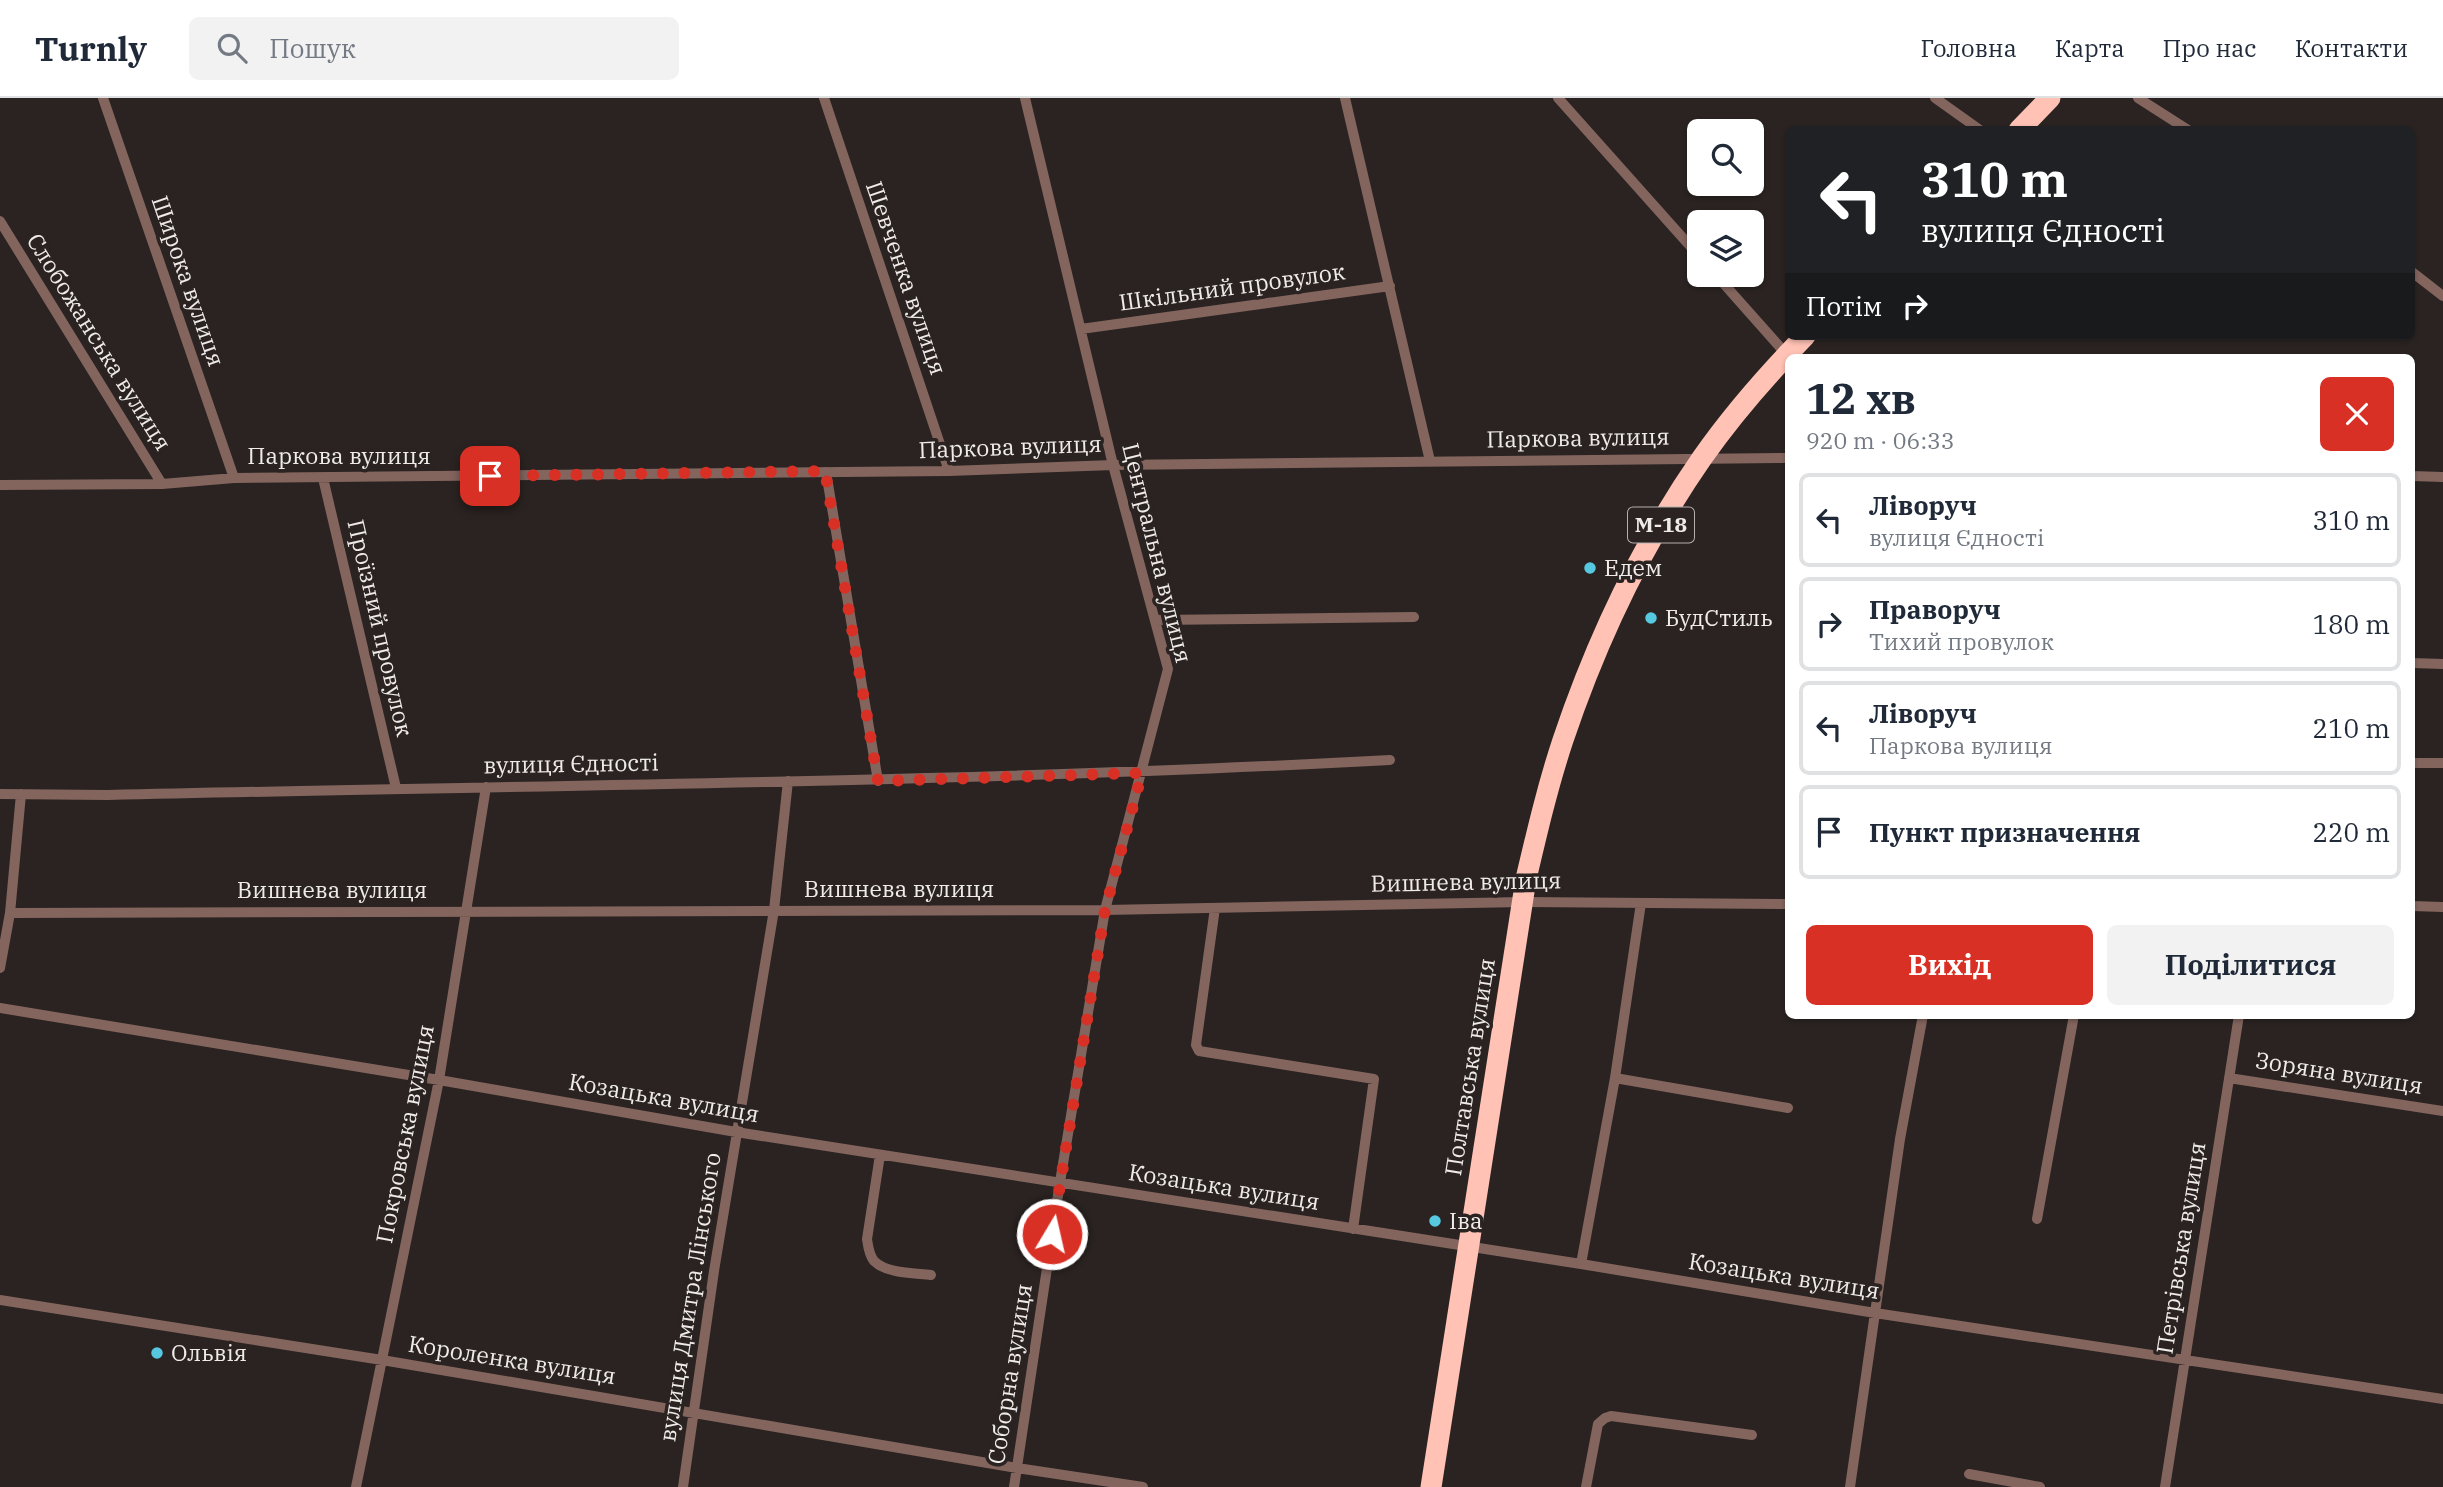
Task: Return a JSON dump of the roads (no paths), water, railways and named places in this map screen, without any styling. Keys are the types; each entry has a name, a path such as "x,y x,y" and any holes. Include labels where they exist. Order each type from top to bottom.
{"highway":[{"path":"2023,126 2050,98"},
{"name":"М-18","path":"1788,354 1800,340"},
{"name":"М-18","path":"1702,457 1785,357"},
{"name":"Полтавська вулиця","path":"1431,1487 1523,902 1546,796 1582,687 1630,582 1656,532 1702,457"}],"street":[{"name":"Широка вулиця","path":"103,98 233,478"},
{"name":"Шевченка вулиця","path":"824,98 949,471"},
{"name":"Центральна вулиця","path":"1025,98 1113,465 1168,669 1142,773"},
{"path":"1345,98 1430,461"},
{"path":"1558,98 1687,243"},
{"path":"1935,98 1974,126"},
{"path":"2138,98 2182,126"},
{"name":"Слобожанська вулиця","path":"0,221 162,484"},
{"path":"2415,274 2443,296"},
{"name":"Шкільний провулок","path":"1081,329 1390,286"},
{"path":"1727,287 1786,354"},
{"name":"Паркова вулиця","path":"0,485 162,484 233,478 949,471 1113,465 1785,458"},
{"path":"825,471 878,781"},
{"path":"2415,476 2443,477"},
{"name":"Проїзний провулок","path":"323,478 396,789"},
{"path":"1154,620 1414,617"},
{"path":"2415,663 2443,664"},
{"name":"вулиця Єдності","path":"0,794 108,795 878,781 1142,773 1390,760"},
{"path":"2415,763 2443,763"},
{"name":"Соборна вулиця","path":"1014,1487 1105,910 1142,773"},
{"name":"вулиця Дмитра Лінського","path":"683,1487 736,1132 774,910 788,781"},
{"name":"Покровська вулиця","path":"356,1487 439,1080 486,787"},
{"path":"0,968 10,913 21,794"},
{"name":"Вишнева вулиця","path":"10,913 1105,910 1523,902 1785,904"},
{"path":"1581,1264 1615,1078 1641,903"},
{"path":"2415,906 2443,907"},
{"path":"1214,908 1196,1045 1199,1051 1374,1079 1353,1229"},
{"name":"Козацька вулиця","path":"0,1008 736,1132 2443,1399"},
{"path":"1850,1487 1900,1139 1922,1019"},
{"path":"2037,1219 2073,1019"},
{"name":"Петрівська вулиця","path":"2165,1487 2238,1019"},
{"path":"1615,1078 1788,1108"},
{"name":"Зоряна вулиця","path":"2229,1078 2443,1111"},
{"path":"880,1154 867,1239 869,1251 874,1261 888,1269 931,1275"},
{"name":"Короленка вулиця","path":"0,1300 382,1360 1143,1487"},
{"path":"1586,1487 1598,1424 1611,1416 1752,1435"},
{"path":"1969,1474 2040,1487"}],"place":[{"name":"Едем","path":"1590,568"},
{"name":"БудСтиль","path":"1651,618"},
{"name":"Іва","path":"1435,1221"},
{"name":"Ольвія","path":"157,1353"}]}
